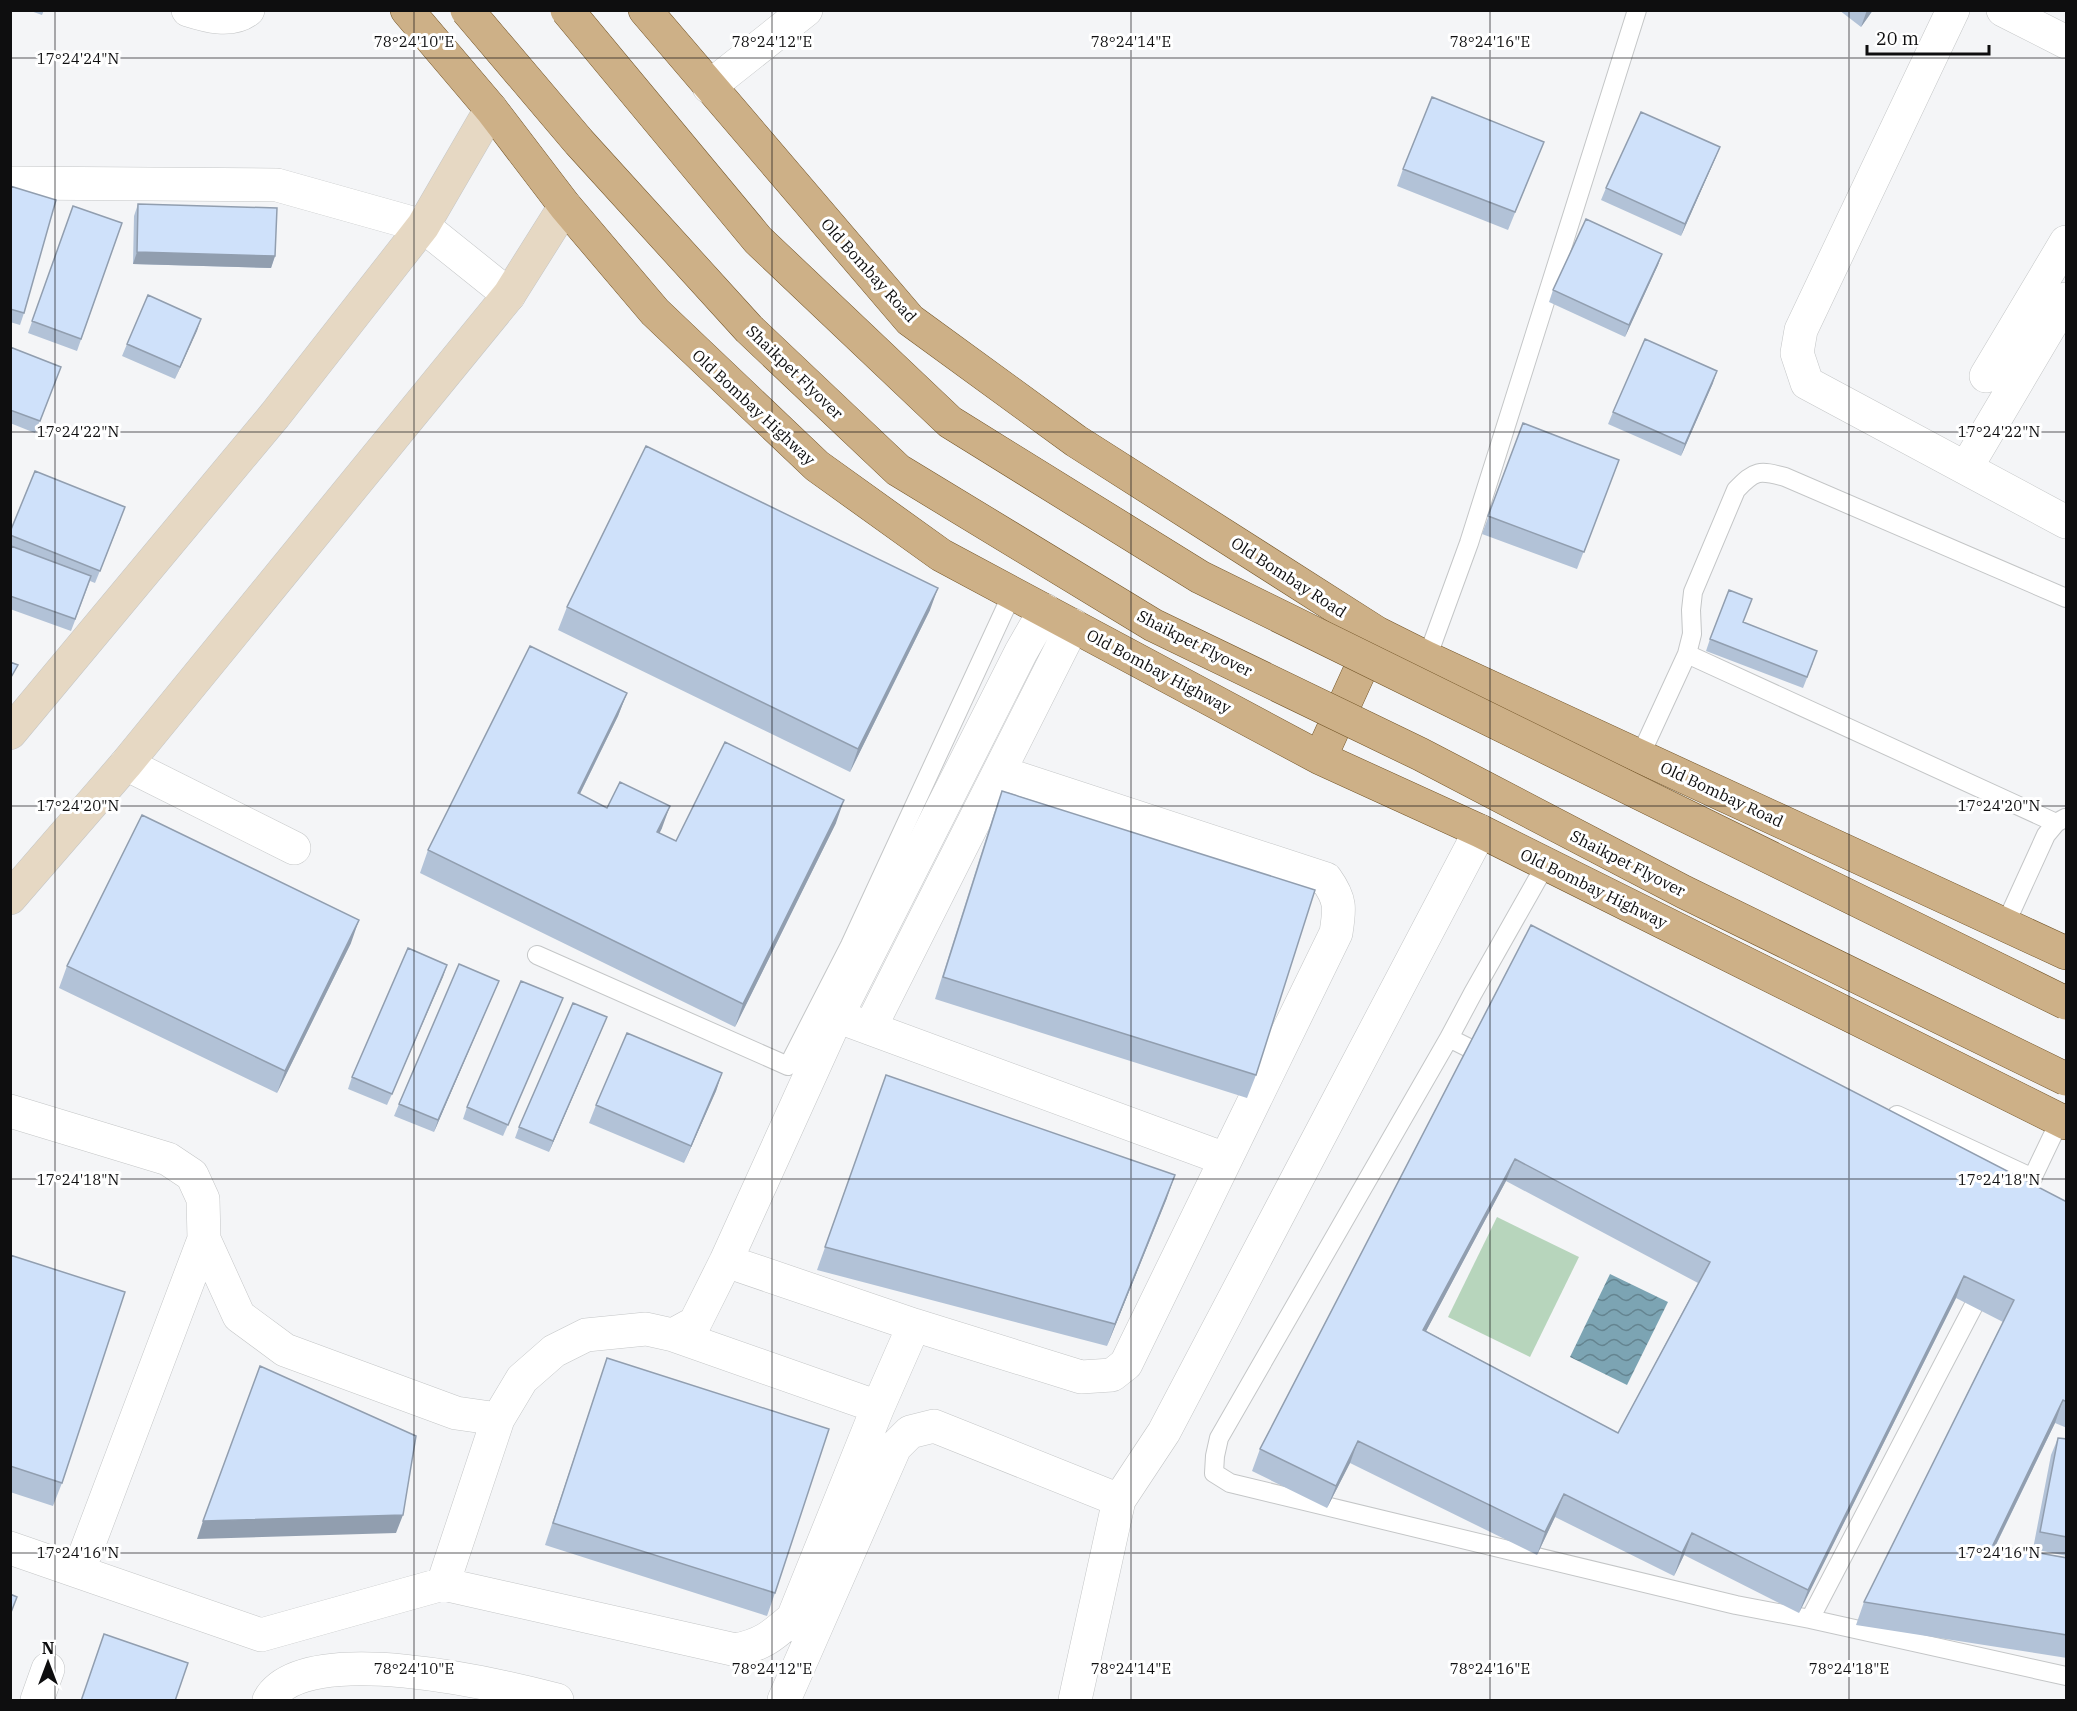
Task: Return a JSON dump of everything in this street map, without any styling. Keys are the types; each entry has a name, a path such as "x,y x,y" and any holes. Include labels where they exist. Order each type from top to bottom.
{"main road":[{"name":"Old Bombay Highway","path":"407,10 655,312 817,466 941,555 1320,758 1480,831 2063,1121"},
{"name":"Shaikpet Flyover","path":"467,10 579,142 749,328 898,471 1153,624 1420,754 1684,892 2067,1079"},
{"path":"567,10 758,240 950,422 1200,577 2067,1003"},
{"name":"Old Bombay Road","path":"645,10 910,320 1076,441 1377,633 2067,953"},
{"path":"1320,758 1377,633"}],"street":[{"path":"188,10 208,16 240,16 248,10"},
{"path":"710,87 806,10"},
{"path":"1953,10 1801,330 1797,353 1807,383 2067,522"},
{"path":"2003,10 2067,42"},
{"path":"10,733 275,415 423,226 490,109"},
{"path":"10,183 277,185 423,226 509,295"},
{"path":"10,897 126,764 509,295 566,206"},
{"path":"1986,376 2067,242"},
{"path":"1966,468 2067,299"},
{"path":"870,1028 999,772 1059,617"},
{"path":"673,1335 695,1323 726,1262 837,1016 1011,672 1059,617"},
{"path":"126,764 294,849"},
{"path":"726,1262 914,1325 1081,1377 1112,1375 1126,1364 1336,933 1340,909 1337,894 1326,879 999,772"},
{"path":"1075,1701 1119,1500 1164,1432 1480,831"},
{"path":"837,1016 1225,1159"},
{"path":"10,1111 168,1159 192,1175 203,1199 204,1239 79,1570"},
{"path":"204,1239 239,1316 285,1350 456,1413 498,1419"},
{"path":"10,1548 79,1570 261,1635 443,1584 736,1650 767,1641 793,1618 878,1407 914,1325"},
{"path":"443,1584 498,1419 522,1379 554,1351 586,1335 645,1329 673,1335 878,1407"},
{"path":"784,1701 895,1447 910,1432 934,1426 1119,1500"},
{"path":"37,1701 48,1669"},
{"path":"269,1701 272,1695 294,1680 334,1669 396,1670 441,1675 557,1701"}],"lane":[{"path":"1427,658 1469,543 1636,10"},
{"path":"1640,756 1687,654 1692,634 1693,592 1736,490 1748,477 1765,471 1785,477 2067,598"},
{"path":"537,955 788,1066 850,945 1012,594"},
{"path":"1687,654 2062,820 2046,835 2006,925"},
{"path":"1546,864 1449,1038 1219,1438 1214,1473 1230,1483 1736,1605 1810,1619 2067,1676"},
{"path":"1506,934 1526,944"},
{"path":"1449,1038 1502,1064"},
{"path":"1881,1108 2032,1178"},
{"path":"2013,1219 2063,1121"},
{"path":"1810,1619 1992,1267"},
{"path":"1958,1286 1979,1296"}],"green space":[{"path":"1497,1217 1579,1257 1530,1357 1448,1317"}],"water":[{"path":"1610,1274 1668,1302 1627,1385 1570,1357"}],"building":[{"path":"1432,97 1544,142 1515,212 1403,169"},
{"path":"1641,112 1720,147 1685,224 1606,188"},
{"path":"10,186 56,200 24,313 10,309"},
{"path":"138,204 277,208 275,256 137,252"},
{"path":"73,206 122,223 81,339 32,321"},
{"path":"1586,219 1662,254 1629,325 1553,290"},
{"path":"148,295 201,319 180,367 127,344"},
{"path":"1645,339 1717,371 1685,444 1613,412"},
{"path":"10,347 61,367 40,421 10,410"},
{"path":"1523,423 1619,460 1584,552 1488,516"},
{"path":"646,446 938,588 858,749 567,607"},
{"path":"35,471 125,507 100,571 10,535"},
{"path":"11,546 91,576 75,619 10,596"},
{"path":"1729,590 1752,599 1743,622 1817,651 1807,677 1710,639"},
{"path":"530,646 627,693 578,793 607,808 620,782 670,806 657,832 676,841 725,742 844,800 743,1004 428,850"},
{"path":"10,662 18,665 10,679"},
{"path":"1002,791 1315,890 1256,1075 943,977"},
{"path":"142,815 359,920 285,1071 67,966"},
{"path":"1531,925 2067,1202 2067,1402 2063,1400 1993,1545 2067,1558 2067,1635 1864,1602 2014,1300 1964,1276 1808,1590 1692,1533 1682,1553 1564,1494 1545,1532 1358,1441 1336,1486 1260,1449","holes":["1515,1159 1710,1262 1618,1433 1423,1330"]},
{"path":"408,948 447,965 392,1094 352,1077"},
{"path":"459,964 499,981 438,1120 399,1104"},
{"path":"521,981 563,998 508,1125 467,1107"},
{"path":"573,1003 607,1017 553,1141 519,1127"},
{"path":"627,1033 722,1073 691,1146 596,1105"},
{"path":"886,1075 1175,1175 1115,1324 825,1247"},
{"path":"10,1255 125,1292 62,1483 10,1466"},
{"path":"607,1358 829,1429 775,1593 553,1523"},
{"path":"260,1366 416,1436 403,1515 203,1521"},
{"path":"2058,1438 2067,1439 2067,1537 2040,1532"},
{"path":"10,1594 17,1597 10,1615"},
{"path":"104,1634 188,1663 175,1701 81,1701"}]}
